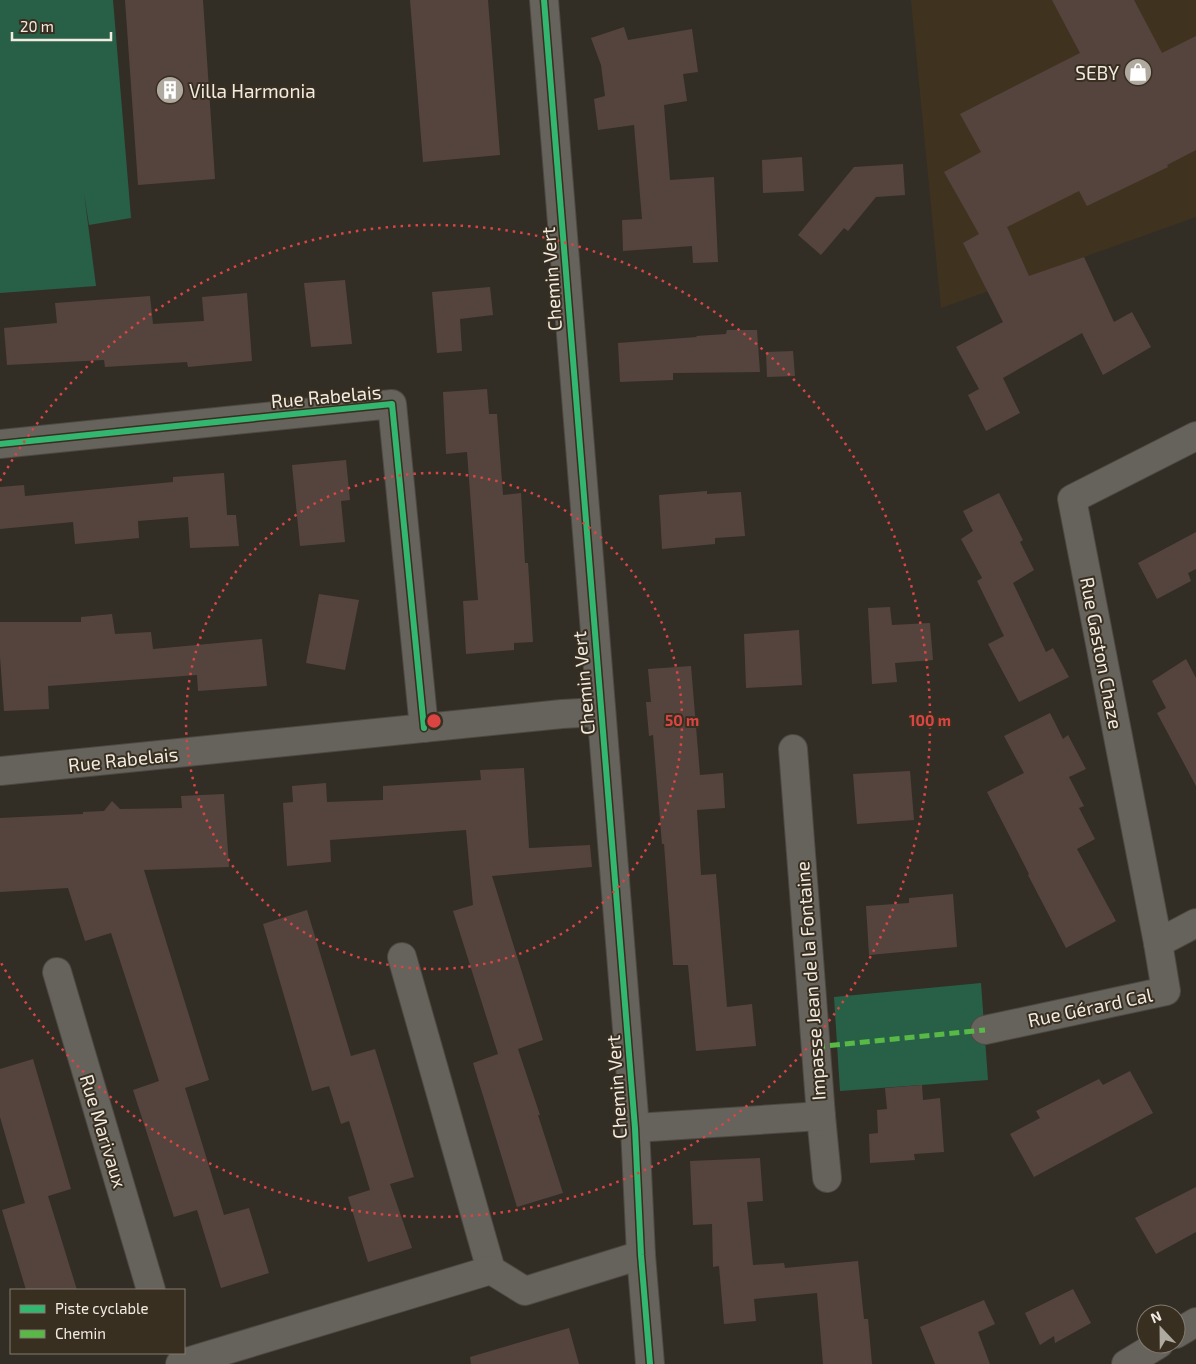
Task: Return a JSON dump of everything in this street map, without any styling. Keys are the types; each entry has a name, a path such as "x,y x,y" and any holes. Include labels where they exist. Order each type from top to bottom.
{"street":[{"name":"Chemin Vert","path":"544,0 635,1128 641,1255 650,1364"},
{"name":"Rue Rabelais","path":"0,444 392,404 424,728"},
{"name":"Rue Gaston Chaze","path":"1158,943 1072,499 1196,436"},
{"name":"Rue Rabelais","path":"0,771 562,714 600,712"},
{"name":"Impasse Jean de la Fontaine","path":"635,1128 821,1116 793,749"},
{"path":"1158,943 1196,923"},
{"name":"Rue Gérard Cal","path":"985,1030 1166,991 1158,943"},
{"path":"402,957 491,1270 524,1291 641,1255"},
{"name":"Rue Marivaux","path":"57,972 151,1289"},
{"path":"821,1116 827,1178"},
{"path":"180,1364 491,1270"},
{"path":"1126,1364 1142,1354"}],"shaded area":[{"path":"911,0 1196,0 1196,217 941,308"}],"green space":[{"path":"0,0 113,0 131,218 89,225 84,193 96,286 0,293"},
{"path":"981,983 988,1080 840,1091 834,997"}],"building":[{"name":"Villa Harmonia","path":"125,0 203,0 215,179 138,185"},
{"path":"410,0 488,0 500,155 423,162"},
{"path":"1052,0 1134,0 1162,53 1196,36 1196,150 1167,165 1168,167 1087,206 1079,191 1007,227 1029,276 1084,257 1114,322 1132,312 1151,347 1103,375 1082,333 1003,378 1020,413 986,431 968,395 979,389 956,347 1003,322 963,243 979,234 944,172 981,152 960,114 1080,53"},
{"path":"624,27 628,40 692,29 698,72 683,74 687,101 664,105 670,180 714,177 718,262 693,263 692,246 623,251 622,220 642,219 634,125 598,130 594,99 605,96 601,65 591,38"},
{"path":"802,157 804,191 763,193 762,160"},
{"path":"903,164 905,195 876,197 848,231 844,228 821,255 798,235 854,167"},
{"path":"345,280 352,344 311,347 304,283"},
{"path":"490,287 493,315 460,319 462,351 437,353 432,292"},
{"path":"247,293 252,361 188,367 187,362 105,367 104,360 7,365 4,328 57,323 55,303 150,296 153,324 204,321 202,297"},
{"path":"727,330 757,330 760,372 673,373 673,380 620,382 618,343 726,334"},
{"path":"793,351 795,376 767,377 766,352"},
{"path":"487,389 489,414 497,414 503,495 521,493 525,563 528,563 533,642 514,643 514,650 466,654 463,601 478,600 467,452 446,454 443,392"},
{"path":"346,460 350,500 341,501 345,542 300,546 292,465"},
{"path":"224,473 227,515 236,515 239,546 190,548 188,517 138,521 139,538 75,544 73,522 0,529 0,487 24,485 25,496 173,482 173,477"},
{"path":"707,491 707,494 741,492 745,536 715,538 715,544 662,549 659,495"},
{"path":"999,493 1023,540 1020,542 1034,570 1013,583 1046,652 1053,648 1069,677 1019,702 988,644 1004,636 977,581 982,578 961,539 973,531 963,511"},
{"path":"1196,532 1196,569 1188,573 1191,581 1157,599 1138,563"},
{"path":"319,594 359,600 345,670 306,663"},
{"path":"890,607 892,625 930,623 933,660 895,663 897,682 872,684 868,608"},
{"path":"112,614 115,634 151,632 153,649 262,639 267,686 198,691 197,675 48,686 49,709 4,711 0,657 0,622 81,622 81,617"},
{"path":"799,630 802,685 746,688 744,634"},
{"path":"1186,659 1196,678 1196,786 1157,713 1166,708 1152,681"},
{"path":"691,666 700,775 723,773 725,808 697,810 701,875 716,874 727,1007 752,1004 756,1046 696,1051 688,965 673,965 664,844 662,844 653,735 649,736 646,702 651,702 648,669"},
{"path":"1050,713 1063,739 1068,735 1086,769 1069,777 1084,806 1079,808 1095,839 1077,849 1116,921 1066,948 987,792 1024,773 1004,736"},
{"path":"524,768 529,848 590,845 592,867 492,876 543,1040 518,1049 563,1193 517,1207 473,1063 498,1054 453,911 473,905 466,830 330,840 331,862 287,866 283,803 293,802 292,786 326,783 327,802 383,800 383,786 481,780 480,770"},
{"path":"910,771 914,820 857,824 853,774"},
{"path":"224,794 229,867 144,870 209,1080 185,1088 224,1215 249,1208 269,1273 221,1288 197,1210 174,1217 133,1090 159,1081 111,933 85,941 68,888 0,892 0,818 83,814 83,812 104,811 112,801 120,809 182,808 181,796"},
{"path":"953,894 957,947 869,955 866,906 909,903 909,898"},
{"path":"307,910 351,1056 375,1049 414,1177 390,1184 412,1248 368,1262 348,1197 370,1190 349,1121 341,1124 329,1086 312,1091 263,924"},
{"path":"33,1059 71,1189 48,1196 77,1289 26,1289 2,1210 25,1203 0,1117 0,1069"},
{"path":"1130,1071 1153,1113 1034,1177 1010,1134 1040,1118 1036,1111 1099,1079 1103,1085"},
{"path":"922,1085 923,1100 940,1098 944,1152 914,1154 915,1160 870,1163 869,1134 878,1133 877,1110 887,1109 885,1088"},
{"path":"760,1158 763,1201 747,1202 753,1265 784,1263 785,1268 858,1261 864,1319 868,1319 872,1364 823,1364 817,1293 754,1299 756,1321 724,1324 719,1266 713,1267 712,1224 693,1225 690,1161"},
{"path":"1196,1187 1196,1232 1156,1254 1135,1218"},
{"path":"1073,1289 1091,1323 1055,1343 1054,1336 1040,1345 1025,1313"},
{"path":"984,1300 995,1324 978,1332 990,1364 935,1364 920,1327"},
{"path":"569,1328 579,1364 471,1364 470,1357"}],"marked path":[{"path":"815,1047 985,1030"}],"cycle path":[{"path":"544,0 635,1128 641,1255 650,1364"},
{"path":"0,444 392,404 424,728"}],"place":[{"name":"SEBY","path":"1138,72"},
{"name":"Villa Harmonia","path":"170,90"}]}
